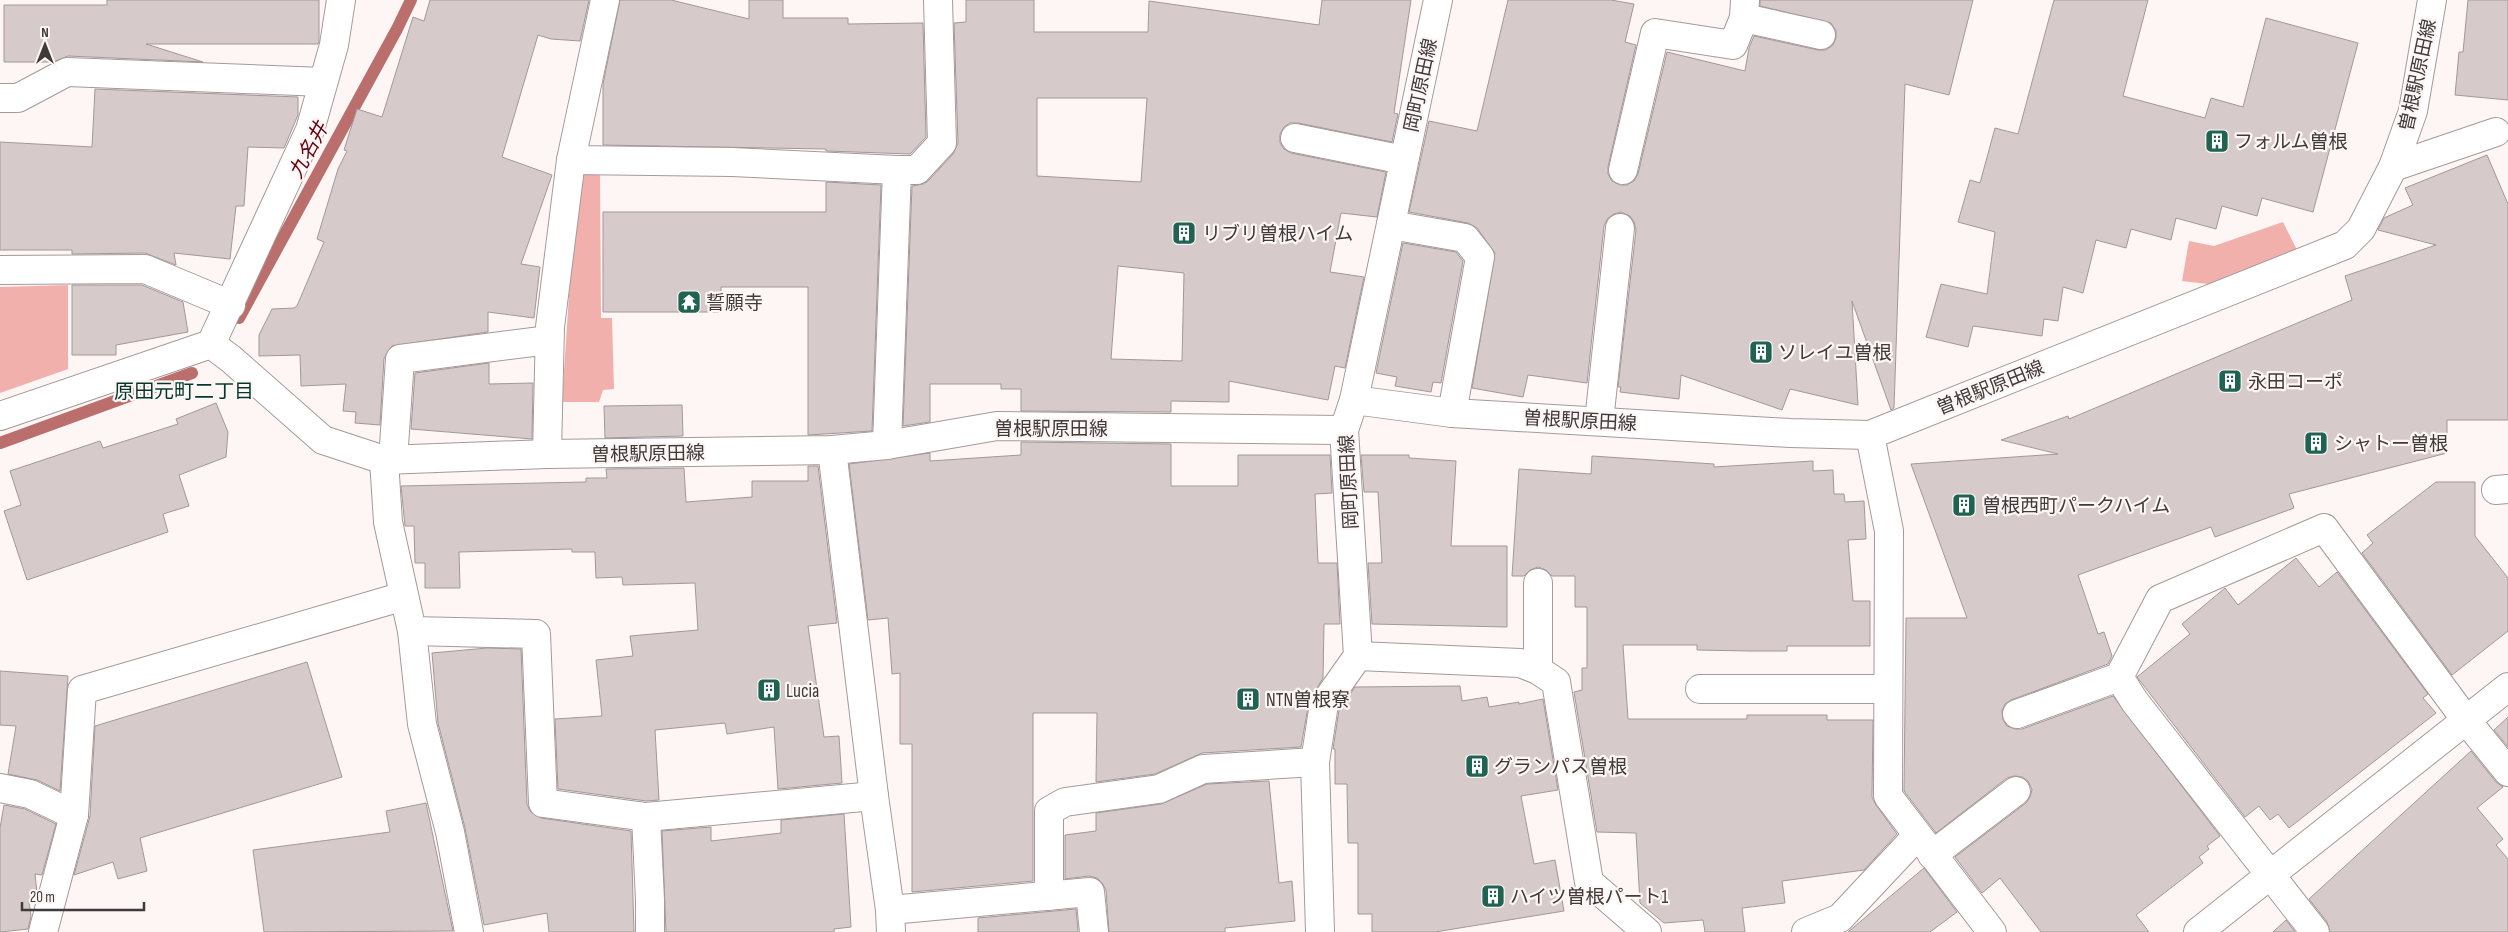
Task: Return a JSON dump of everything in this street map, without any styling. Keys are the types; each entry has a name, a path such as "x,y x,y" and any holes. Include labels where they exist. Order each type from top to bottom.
{"street":[{"path":"0,416 211,344 231,305 310,130 334,45 341,0"},
{"path":"547,454 549,340 570,160 605,0"},
{"path":"570,160 732,162 917,170 942,144 938,0"},
{"name":"岡町原田線","path":"1358,656 1344,430 1354,400 1438,0"},
{"name":"曽根駅原田線","path":"1354,400 1452,413 1790,433 1870,435 2345,245 2361,229 2394,167 2413,111 2432,0"},
{"path":"1623,170 1655,33 1733,45 1745,9 1820,35"},
{"path":"0,98 18,98 67,72 322,82"},
{"path":"2394,167 2496,132"},
{"path":"1295,138 1404,160"},
{"path":"886,445 897,170"},
{"path":"1391,225 1465,238 1480,256 1452,413"},
{"path":"1599,422 1620,228"},
{"path":"0,270 145,269 231,305"},
{"path":"469,932 450,832 422,724 412,631 388,522 389,460 400,359 549,340"},
{"name":"曽根駅原田線","path":"211,344 232,360 322,440 389,460 547,454 832,450 886,445 997,426 1344,430"},
{"path":"1870,435 1888,531 1888,796 1992,932"},
{"path":"832,450 890,921 1049,896 1090,892 1094,932"},
{"path":"2017,714 2119,677 2160,599 2324,528 2466,720 2508,772"},
{"path":"1538,583 1538,670"},
{"path":"43,932 74,815 82,690 404,596"},
{"path":"412,631 536,634 543,803 646,817 874,796"},
{"path":"1320,932 1315,762 1324,704 1358,656 1520,663 1538,670 1556,682 1589,882 1647,932"},
{"path":"2119,677 2135,702 2315,932"},
{"path":"2198,932 2508,687"},
{"path":"1700,689 1887,689"},
{"path":"1049,896 1049,811 1065,802 1159,789 1203,769 1315,762"},
{"path":"0,788 30,794 74,815"},
{"path":"1806,932 1840,918 1924,845 2016,791"},
{"path":"646,817 650,932"}],"shaded area":[{"path":"600,173 601,318 612,318 614,389 603,390 599,402 562,402 571,265 584,175"},
{"path":"2283,222 2297,250 2208,284 2182,281 2189,241 2214,246"},
{"path":"68,285 68,369 0,393 0,287"}],"building":[{"path":"107,0 319,0 319,42 318,44 146,44 203,62 68,56 53,62 4,62 4,5 107,5"},
{"path":"430,0 589,0 580,41 551,39 538,35 502,157 552,175 521,264 540,267 534,318 488,312 488,332 392,346 384,358 380,425 355,423 356,412 343,411 346,384 301,386 300,355 259,356 259,335 272,309 294,308 297,306 324,242 317,239 338,169 347,151 344,150 357,109 382,117 413,17 424,21"},
{"path":"620,0 671,0 749,19 749,0 783,0 783,18 848,18 848,24 923,23 926,137 910,154 826,151 826,149 603,145 603,84"},
{"path":"966,0 1034,0 1034,32 1148,32 1149,1 1319,25 1322,0 1411,0 1394,113 1398,114 1392,142 1298,123 1290,123 1284,127 1280,134 1280,143 1284,149 1291,153 1386,172 1377,217 1341,213 1330,272 1364,277 1345,368 1335,366 1328,400 1229,381 1229,402 1171,401 1171,412 1021,411 1021,389 1001,389 1001,384 930,384 930,422 903,426 912,186 928,181 953,154 958,143 954,23 966,22","holes":["1037,98 1147,98 1141,182 1037,176","1118,266 1184,273 1182,361 1111,359"]},
{"path":"1508,0 1611,0 1634,4 1625,42 1636,45 1608,167 1608,174 1612,181 1620,185 1627,185 1634,181 1638,174 1667,52 1745,71 1749,48 1754,36 1818,50 1826,50 1833,45 1836,31 1831,23 1760,6 1760,0 1973,0 1949,95 1905,84 1894,408 1891,410 1852,301 1858,405 1790,389 1782,410 1681,375 1679,399 1620,392 1621,387 1618,387 1636,230 1630,216 1621,212 1608,218 1604,226 1587,383 1528,375 1523,397 1472,388 1495,253 1477,228 1468,223 1409,212 1429,121 1477,131"},
{"name":"フォルム曽根","path":"2054,0 2148,0 2123,96 2205,118 2211,98 2243,107 2266,18 2358,43 2313,212 2262,198 2257,216 2222,206 2216,229 2176,218 2171,240 2131,229 2126,248 2096,240 2083,293 2063,287 2058,321 2044,319 2042,336 1973,326 1968,347 1926,337 1941,284 1987,294 1995,232 1958,222 1970,180 1980,183 1995,128 2018,134"},
{"path":"2468,0 2508,0 2508,100 2455,95 2459,52 2463,52"},
{"path":"95,89 298,97 298,115 284,148 248,147 244,206 236,206 230,259 174,253 176,265 145,253 72,254 72,250 0,250 0,142 92,147"},
{"path":"2487,155 2508,204 2508,420 2447,420 2447,453 2289,494 2294,508 2215,537 2211,527 2078,575 2098,634 2104,632 2112,656 2108,664 2011,700 2005,704 2002,711 2003,720 2007,726 2022,729 2113,696 2220,836 2207,846 2209,849 2199,857 2203,863 2136,915 2149,932 2041,932 2000,878 1982,893 1955,857 2026,803 2032,790 2028,781 2022,777 2014,776 2007,778 1936,833 1904,791 1906,618 1967,618 1911,464 2058,454 2001,440 2068,416 2069,419 2352,300 2345,276 2436,245 2378,230 2384,218 2413,205 2405,188"},
{"path":"826,182 881,185 872,431 808,435 808,287 721,287 721,312 603,312 603,212 826,212"},
{"path":"1403,243 1456,252 1463,261 1441,383 1433,382 1431,392 1395,386 1397,377 1376,373"},
{"path":"72,285 142,285 183,302 188,332 116,345 116,355 72,355"},
{"path":"489,363 489,384 533,383 532,439 411,429 415,373"},
{"path":"216,403 228,432 226,457 179,475 189,506 163,514 168,532 27,580 4,511 21,505 10,471 100,441 103,448 178,424 176,419"},
{"path":"682,405 683,436 605,438 604,406"},
{"path":"1021,442 1171,444 1171,486 1238,486 1238,455 1330,455 1332,493 1315,494 1318,563 1337,563 1340,624 1324,624 1323,678 1309,701 1301,747 1202,753 1155,774 1096,782 1097,713 1033,713 1033,881 912,892 912,744 900,744 900,673 892,674 888,618 868,620 849,464 930,453 930,461 1021,455"},
{"path":"1361,455 1409,455 1409,458 1456,461 1451,546 1507,546 1507,627 1372,624 1368,563 1382,563 1378,492 1364,492"},
{"path":"1592,456 1714,464 1714,467 1813,461 1813,471 1833,470 1834,494 1844,494 1845,502 1864,501 1866,539 1848,540 1853,601 1870,601 1870,646 1787,646 1787,651 1750,651 1697,650 1697,645 1623,645 1628,719 1747,719 1747,715 1827,715 1827,720 1873,720 1872,797 1897,834 1864,870 1782,881 1785,903 1742,908 1745,932 1705,932 1703,920 1664,923 1640,903 1636,833 1597,832 1574,692 1582,690 1582,668 1587,668 1587,607 1575,607 1575,576 1552,576 1546,570 1538,567 1530,570 1524,576 1512,576 1519,469 1591,474"},
{"path":"808,466 818,466 837,623 808,626 824,737 839,736 842,783 778,789 774,727 727,734 725,723 655,730 659,800 646,801 558,789 555,719 602,716 596,660 633,656 630,636 698,630 695,583 623,585 622,577 596,578 595,552 572,552 572,549 459,552 460,588 425,588 425,563 415,563 414,526 405,526 401,486 586,482 586,478 607,478 606,469 684,468 686,502 752,497 752,481 808,481"},
{"path":"2436,482 2475,482 2475,536 2508,578 2508,631 2452,675 2362,553 2373,543 2367,535"},
{"path":"2296,558 2319,587 2337,572 2428,694 2423,698 2436,713 2289,828 2278,814 2270,820 2259,806 2245,817 2137,677 2190,634 2182,624 2225,588 2238,605"},
{"path":"487,648 521,649 527,804 530,811 541,818 631,831 634,932 549,932 547,913 484,925 465,828 438,723 432,653"},
{"path":"307,662 342,777 140,838 147,871 118,879 113,862 74,875 90,816 95,726"},
{"path":"0,671 68,676 60,791 37,780 8,774 16,726 0,725"},
{"path":"1460,686 1462,701 1487,697 1489,707 1543,699 1558,790 1521,796 1534,864 1555,860 1564,911 1435,932 1372,932 1372,914 1358,914 1358,843 1348,843 1347,784 1335,784 1335,749 1333,749 1339,710 1355,687"},
{"path":"2508,717 2508,747 2494,730"},
{"path":"2471,751 2496,782 2503,787 2477,808 2503,839 2496,845 2508,859 2508,932 2330,932 2327,922 2309,899"},
{"path":"1269,781 1279,883 1292,881 1295,921 1225,928 1225,932 1109,932 1106,890 1102,883 1097,878 1089,876 1065,879 1065,835 1096,831 1096,813 1161,804 1207,784"},
{"path":"426,803 453,931 264,932 253,850 390,832 386,811"},
{"path":"4,805 25,809 56,824 42,875 35,874 37,893 35,901 29,902 31,916 28,929 0,932 0,828"},
{"path":"844,814 851,927 834,929 834,932 666,932 662,831 711,827 711,841 781,833 781,820"},
{"path":"1924,868 1957,912 1930,932 1848,932"},
{"path":"1076,909 1078,932 978,932 978,918"},
{"path":"2286,920 2295,932 2273,932"}],"waterway":[{"name":"九名井","path":"239,318 411,0"},
{"name":"九名井","path":"0,443 192,373"}],"place":[{"name":"フォルム曽根","path":"2217,141"},
{"name":"リブリ曽根ハイム","path":"1184,233"},
{"name":"誓願寺","path":"689,302"},
{"name":"ソレイユ曽根","path":"1761,352"},
{"name":"永田コーポ","path":"2230,381"},
{"name":"シャトー曽根","path":"2316,443"},
{"name":"曽根西町パークハイム","path":"1964,505"},
{"name":"Lucia","path":"769,690"},
{"name":"NTN曽根寮","path":"1248,699"},
{"name":"グランパス曽根","path":"1477,766"},
{"name":"ハイツ曽根パート1","path":"1493,896"}],"district":[{"name":"原田元町二丁目","path":"184,391"}]}
